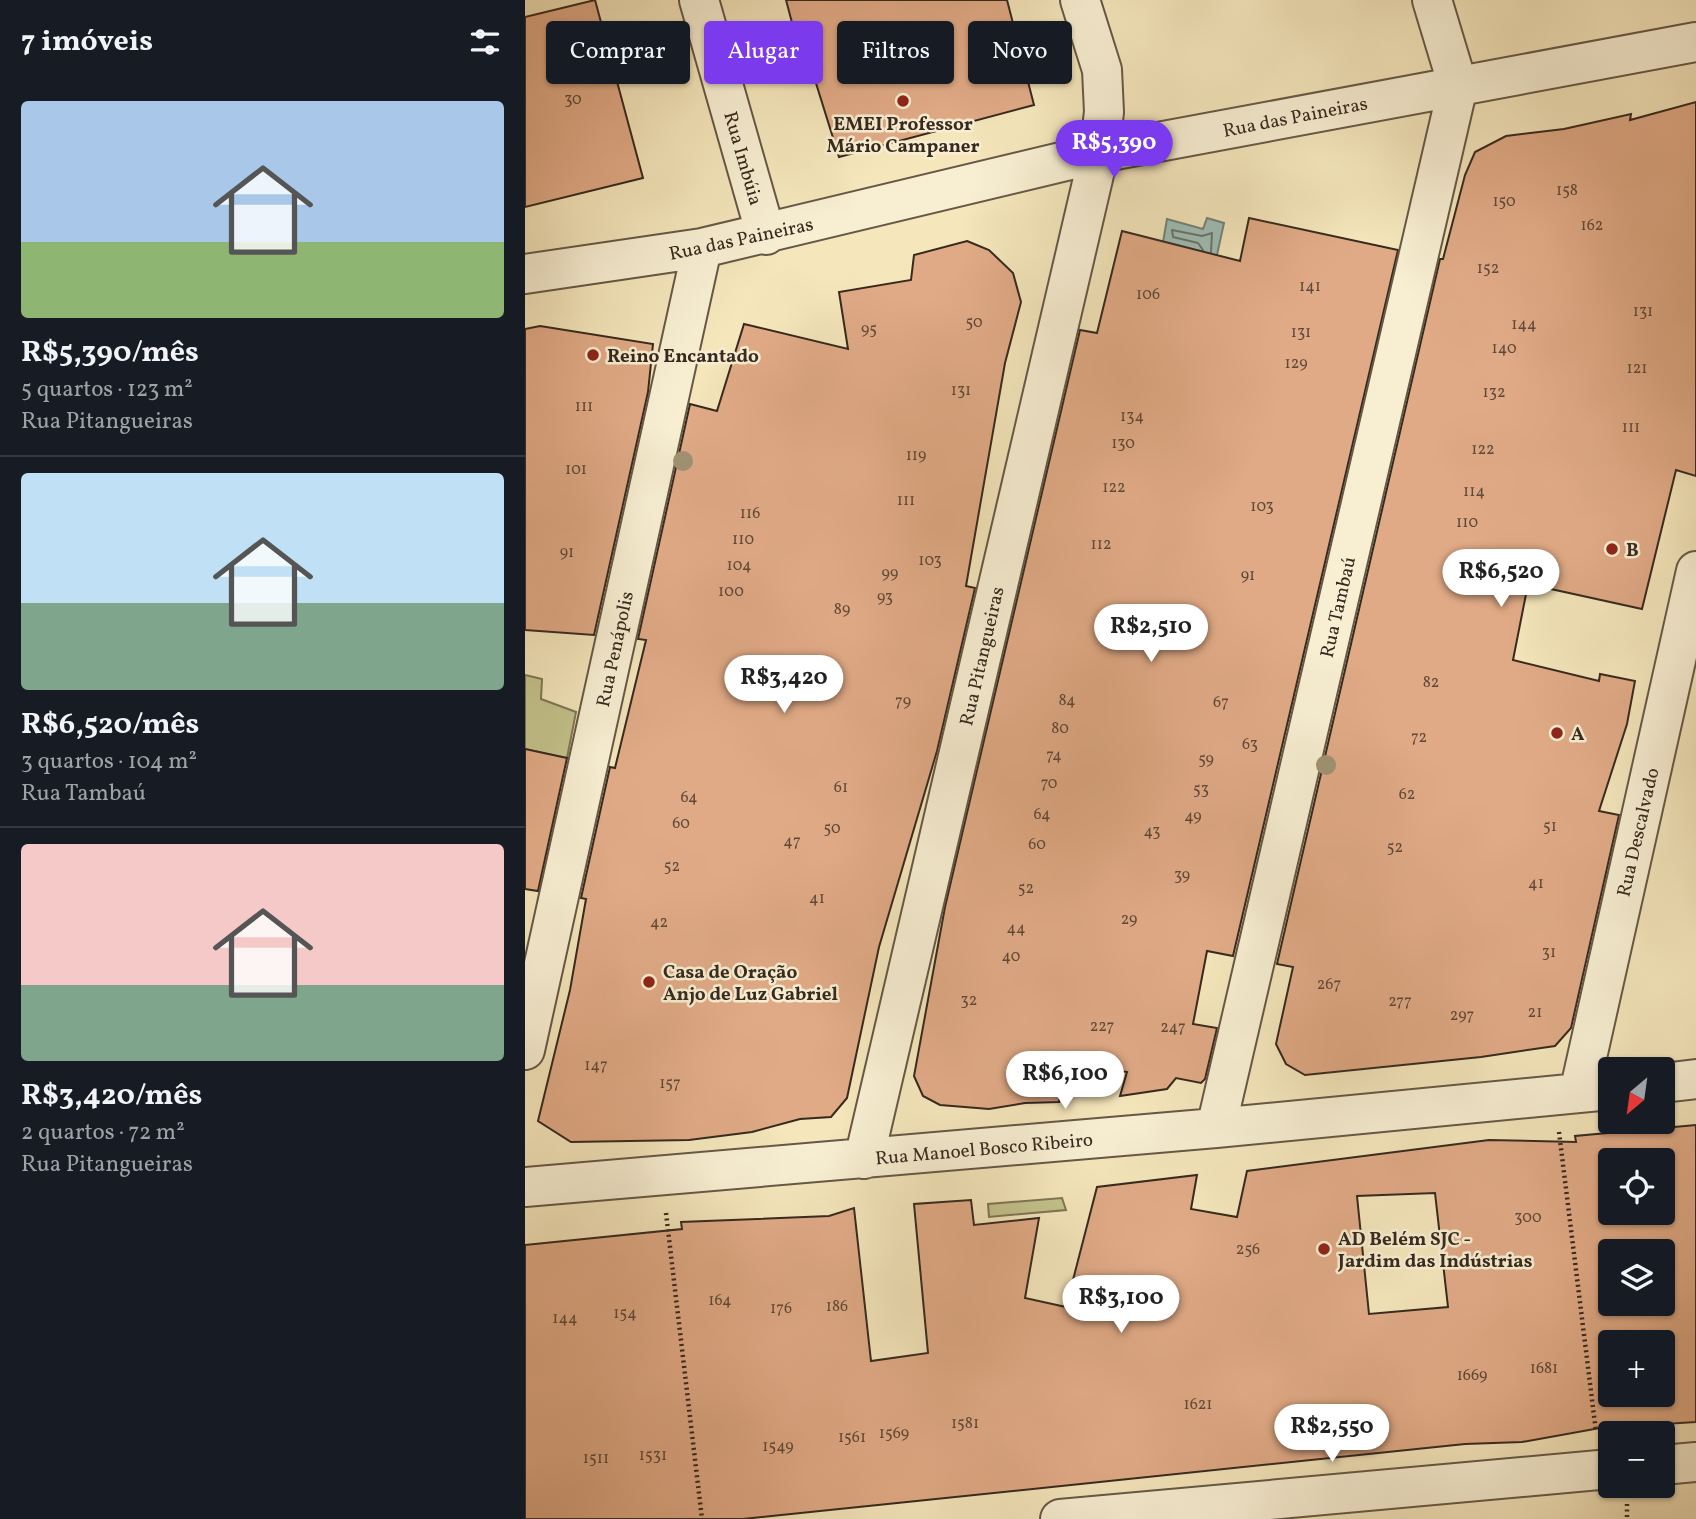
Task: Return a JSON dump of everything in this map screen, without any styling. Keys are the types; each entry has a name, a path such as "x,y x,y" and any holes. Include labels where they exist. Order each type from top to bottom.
{"street":[{"name":"Rua Imbúia","path":"699,0 766,235"},
{"name":"Rua Pitangueiras","path":"864,1158 1099,153 1104,112 1102,69 1080,0"},
{"path":"1432,0 1458,86"},
{"name":"Rua das Paineiras","path":"525,274 702,248 766,235 1099,153 1696,42"},
{"name":"Rua Tambaú","path":"1216,1128 1458,86"},
{"name":"Rua Penápolis","path":"525,1050 702,248"},
{"name":"Rua Descalvado","path":"1581,1093 1696,571"},
{"path":"1675,1082 1696,1079"},
{"name":"Rua Manoel Bosco Ribeiro","path":"525,1187 1216,1128 1581,1093"},
{"path":"1675,1464 1696,1462"},
{"path":"1060,1519 1598,1470"}],"path":[{"path":"1581,1093 1603,1421"},
{"path":"662,1174 702,1519"}],"shaded area":[{"path":"525,675 542,679 541,699 576,712 567,758 525,749"},
{"path":"1062,1198 1066,1210 989,1217 988,1204"}],"water":[{"path":"1207,218 1224,223 1215,264 1163,242 1167,219 1203,229"}],"building":[{"path":"595,0 601,21 546,21 546,84 618,84 643,178 525,207 525,17"},
{"path":"786,0 1007,0 1012,21 968,21 968,84 1029,84 1034,105 839,157 816,84 823,84 823,21 792,21"},
{"path":"1696,102 1696,476 1676,470 1642,609 1528,584 1513,660 1599,681 1600,674 1635,681 1627,724 1599,811 1619,815 1571,1028 1555,1046 1481,1057 1305,1075 1286,1064 1276,1044 1293,967 1277,964 1440,259 1443,259 1465,175 1475,152 1506,136 1564,129 1631,114 1630,120"},
{"path":"1249,218 1398,250 1233,956 1207,951 1193,1024 1217,1028 1205,1079 1201,1083 1176,1078 1167,1089 1120,1096 1127,1072 1066,1061 1059,1102 1025,1103 989,1109 940,1105 923,1096 914,1076 945,907 1080,330 1097,333 1122,231 1240,261"},
{"path":"967,241 989,250 1013,273 1021,302 1005,363 966,586 975,588 937,751 879,947 847,1098 831,1117 800,1119 752,1132 689,1140 571,1142 538,1121 570,990 586,899 581,898 610,767 615,768 646,640 638,639 690,404 717,411 744,324 848,349 839,292 911,280 914,255"},
{"path":"540,326 653,344 648,392 594,635 525,630 525,329"},
{"path":"525,749 567,758 538,891 525,889"},
{"path":"1696,1125 1696,1422 1598,1421 1598,1428 1522,1442 1465,1444 743,1519 525,1519 525,1245 682,1229 681,1222 829,1216 854,1208 871,1361 928,1353 914,1204 971,1200 974,1225 1039,1218 1025,1298 1066,1307 1097,1187 1197,1175 1191,1209 1237,1217 1247,1171 1489,1140 1576,1142 1575,1136 1675,1134 1675,1127","holes":["1435,1193 1448,1307 1369,1314 1357,1196"]}],"place":[{"name":"EMEI Professor Mário Campaner","path":"903,101"},
{"name":"Reino Encantado","path":"593,355"},
{"name":"B","path":"1612,549"},
{"name":"A","path":"1557,733"},
{"name":"Casa de Oração Anjo de Luz Gabriel","path":"649,982"},
{"name":"AD Belém SJC - Jardim das Indústrias","path":"1324,1249"}]}
